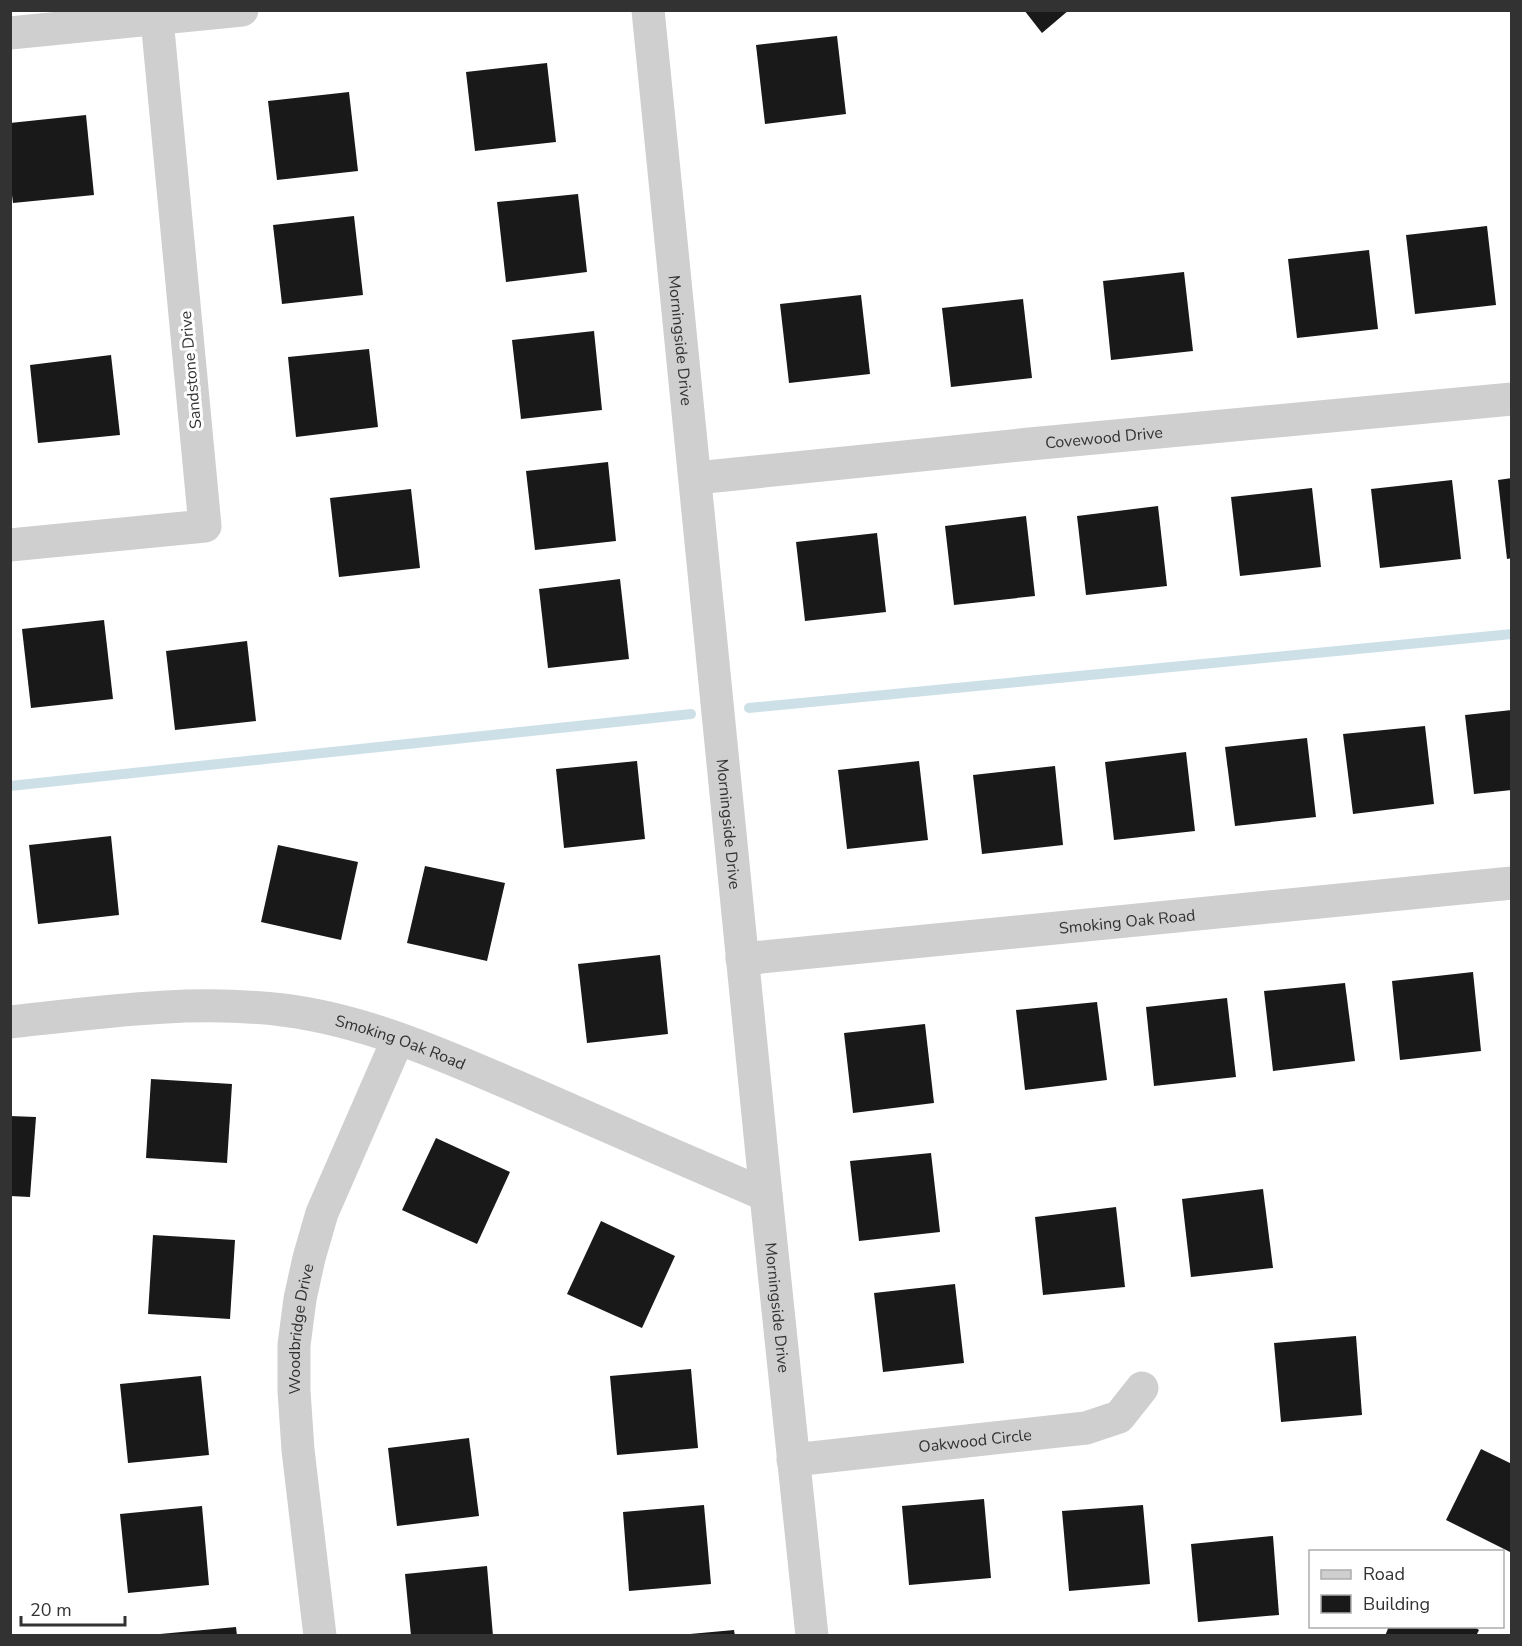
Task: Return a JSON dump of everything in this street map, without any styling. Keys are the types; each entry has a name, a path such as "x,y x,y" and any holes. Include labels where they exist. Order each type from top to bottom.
{"street":[{"path":"10,33 242,10"},
{"name":"Morningside Drive","path":"648,10 812,1635"},
{"name":"Sandstone Drive","path":"10,545 205,526 157,19"},
{"name":"Covewood Drive","path":"696,478 1512,399"},
{"name":"Smoking Oak Road","path":"742,959 1512,883"},
{"name":"Smoking Oak Road","path":"10,1022 158,1007 224,1005 284,1010 343,1022 470,1066 766,1195"},
{"name":"Woodbridge Drive","path":"320,1635 298,1450 294,1391 296,1333 309,1258 322,1214 398,1040"},
{"name":"Oakwood Circle","path":"793,1460 1086,1428 1119,1417 1142,1388"}],"building":[{"path":"1024,10 1069,10 1042,33"},
{"path":"837,36 846,114 765,124 756,45"},
{"path":"547,63 556,142 475,151 466,72"},
{"path":"349,92 358,171 277,180 268,101"},
{"path":"86,115 94,195 13,203 10,179 10,123"},
{"path":"578,194 587,272 506,282 497,202"},
{"path":"354,216 363,295 282,304 273,225"},
{"path":"1487,226 1496,305 1415,314 1406,235"},
{"path":"1369,250 1378,329 1297,338 1288,259"},
{"path":"1184,272 1193,351 1111,360 1103,281"},
{"path":"861,295 870,374 789,383 780,304"},
{"path":"1023,299 1032,378 951,387 942,308"},
{"path":"594,331 602,410 521,419 512,340"},
{"path":"369,349 378,427 296,437 288,357"},
{"path":"111,355 120,435 38,443 30,365"},
{"path":"608,462 616,541 535,550 526,471"},
{"path":"1512,478 1512,558 1507,559 1498,480"},
{"path":"1452,480 1461,559 1380,568 1371,489"},
{"path":"1312,488 1321,567 1240,576 1231,497"},
{"path":"411,489 420,568 339,577 330,498"},
{"path":"1158,506 1167,586 1086,595 1077,516"},
{"path":"1026,516 1035,596 954,605 945,526"},
{"path":"877,533 886,612 805,621 796,542"},
{"path":"620,579 629,659 548,668 539,589"},
{"path":"104,620 113,699 31,708 22,629"},
{"path":"247,641 256,721 175,730 166,651"},
{"path":"1512,710 1512,790 1474,794 1465,715"},
{"path":"1425,726 1434,804 1353,814 1343,734"},
{"path":"1307,738 1316,817 1235,826 1225,747"},
{"path":"1186,752 1195,831 1114,840 1105,762"},
{"path":"637,761 645,839 564,848 556,769"},
{"path":"919,761 928,840 847,849 838,770"},
{"path":"1055,766 1063,845 982,854 973,775"},
{"path":"111,836 119,915 38,924 29,845"},
{"path":"278,845 358,862 341,940 261,922"},
{"path":"425,866 505,883 487,961 407,943"},
{"path":"660,955 668,1034 587,1043 578,964"},
{"path":"1473,972 1481,1051 1400,1060 1392,981"},
{"path":"1345,983 1355,1061 1273,1071 1264,991"},
{"path":"1227,998 1236,1077 1154,1086 1146,1007"},
{"path":"1097,1002 1107,1080 1025,1090 1016,1010"},
{"path":"925,1024 934,1103 853,1113 844,1033"},
{"path":"151,1079 232,1084 227,1163 146,1158"},
{"path":"10,1116 36,1117 30,1197 10,1196"},
{"path":"436,1138 510,1172 477,1244 402,1210"},
{"path":"931,1153 940,1232 859,1241 850,1161"},
{"path":"1263,1189 1273,1268 1191,1277 1182,1199"},
{"path":"1116,1207 1125,1287 1043,1295 1035,1217"},
{"path":"601,1221 675,1256 642,1328 567,1294"},
{"path":"153,1235 235,1240 230,1319 148,1314"},
{"path":"955,1284 964,1363 883,1372 874,1293"},
{"path":"1356,1336 1362,1415 1281,1422 1274,1343"},
{"path":"691,1369 698,1448 617,1455 610,1376"},
{"path":"201,1376 209,1455 128,1463 120,1384"},
{"path":"469,1438 479,1516 397,1526 388,1448"},
{"path":"1481,1449 1512,1464 1512,1553 1446,1520"},
{"path":"984,1499 991,1578 909,1585 902,1506"},
{"path":"704,1505 711,1584 629,1591 623,1512"},
{"path":"1143,1505 1150,1584 1069,1591 1062,1511"},
{"path":"202,1506 209,1585 128,1593 120,1514"},
{"path":"1273,1536 1279,1615 1198,1622 1191,1544"},
{"path":"487,1566 493,1636 411,1636 405,1574"},
{"path":"236,1627 237,1636 160,1636 160,1634"},
{"path":"1388,1628 1476,1628 1479,1630 1476,1636 1385,1636"},
{"path":"734,1630 735,1636 690,1636 690,1634"}],"waterway":[{"path":"749,708 1512,634"},
{"path":"10,786 691,714"}]}
